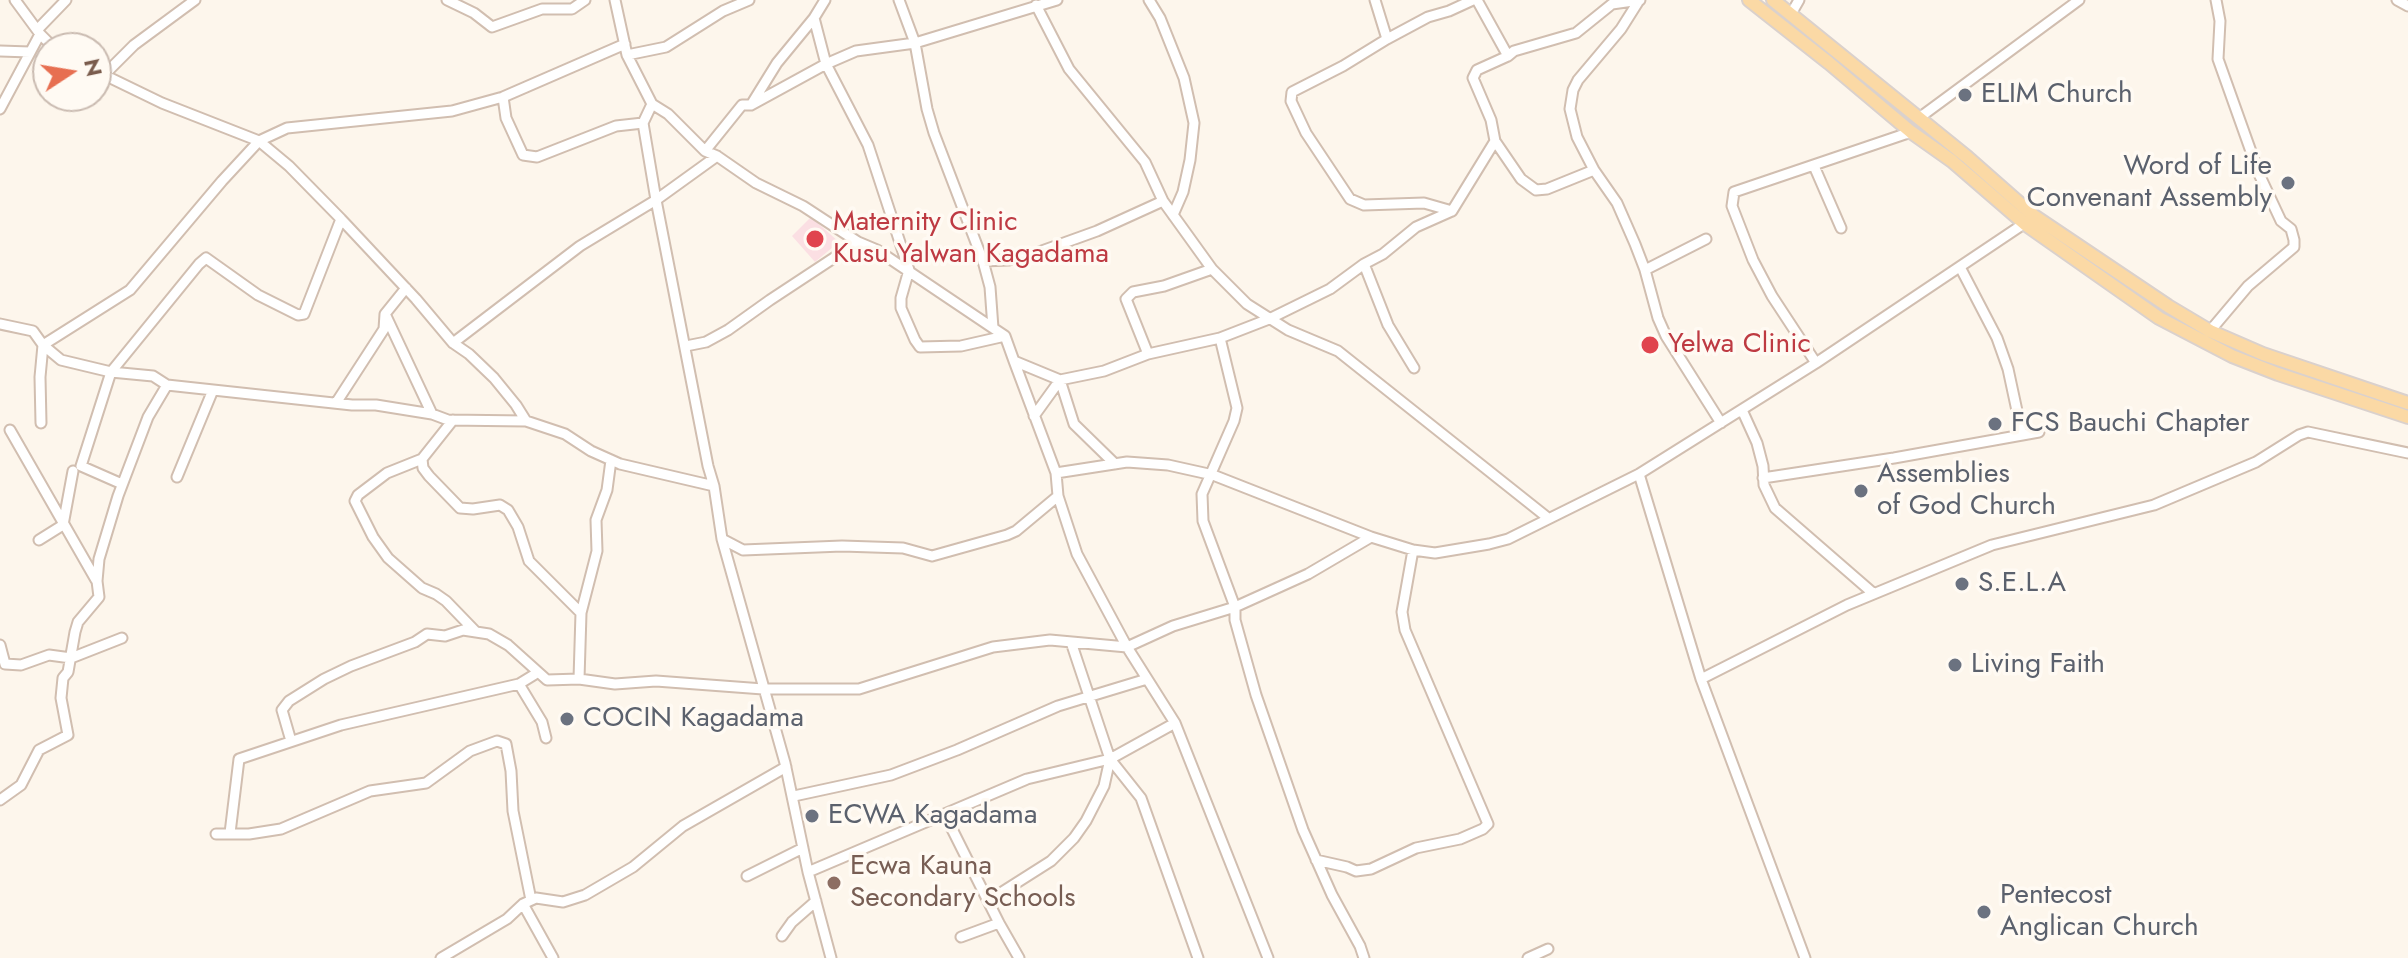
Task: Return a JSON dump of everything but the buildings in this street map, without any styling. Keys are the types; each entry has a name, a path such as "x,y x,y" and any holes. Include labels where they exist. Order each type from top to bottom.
{"main road":[{"path":"1749,0 1911,132 2159,318 2278,374 2408,417"},
{"path":"1773,0 1967,157 2029,220 2210,331 2312,372 2408,403"}],"street":[{"path":"15,0 39,32 66,0"},
{"path":"112,63 195,0"},
{"path":"447,0 474,13 492,27 542,9 572,9 585,0"},
{"path":"615,0 627,55 652,104 668,114 705,151 909,270 1005,336 1056,473 1058,496 1077,554 1127,647 1175,723 1268,958"},
{"path":"718,0 723,11"},
{"path":"627,55 666,47 723,11 749,0"},
{"path":"751,105 777,63 825,0"},
{"path":"899,0 915,43 934,133 983,261 990,287 993,328"},
{"path":"705,151 742,105 751,105 856,51 915,43 1057,0"},
{"path":"1149,0 1160,18 1184,78 1194,123 1183,192 1173,215"},
{"path":"1375,0 1387,39"},
{"path":"1452,211 1424,203 1364,205 1350,199 1306,133 1291,101 1292,92 1428,17 1475,0 1508,56"},
{"path":"1791,14 1799,0"},
{"path":"1919,118 2079,0"},
{"path":"2210,331 2248,286 2294,247 2291,229 2281,221 2259,174 2218,59 2220,21 2216,0"},
{"path":"2397,0 2408,6"},
{"path":"1594,170 1547,189 1536,190 1521,179 1495,141 1491,120 1474,74 1514,51 1576,33 1612,4 1639,1"},
{"path":"1639,1 1573,90 1570,109 1577,137 1594,170 1617,203 1645,270 1666,336 1721,423"},
{"path":"1036,5 1069,69 1145,162 1163,201 1212,269 1247,304 1269,319 1338,351 1548,518"},
{"path":"814,18 826,64 868,145 909,270 901,308 912,334 920,347 969,345 1005,336"},
{"path":"43,345 130,290 259,141 287,128 452,111 503,97 625,44"},
{"path":"0,109 32,48"},
{"path":"0,51 30,52"},
{"path":"112,79 162,103 259,141 289,166 341,219 453,343 494,378 526,421"},
{"path":"503,97 506,118 523,155 537,157 604,130 643,123"},
{"path":"652,104 643,123 722,539 794,796 808,872 831,958"},
{"path":"1816,363 1772,296 1753,260 1732,206 1734,192 1911,132"},
{"path":"1014,361 1060,380 1104,371 1148,354 1220,338 1269,319 1330,289 1383,254 1416,227 1452,211 1495,141"},
{"path":"453,343 580,246 656,200 717,156"},
{"path":"1814,166 1841,228"},
{"path":"983,261 1009,260 1036,253 1097,231 1163,201"},
{"path":"122,484 81,466 111,372 199,264 206,258 258,295 298,315 304,314 341,219"},
{"path":"1056,473 1127,462 1168,465 1210,474 1371,537 1413,550 1435,553 1489,544 1508,539 1639,474 1816,363 2029,220"},
{"path":"1645,270 1706,239"},
{"path":"686,346 706,342 728,330 858,242"},
{"path":"1364,264 1388,325 1414,368"},
{"path":"1960,267 1997,338 2008,369 2022,434"},
{"path":"1148,354 1126,299 1133,292 1164,286 1212,269"},
{"path":"336,403 384,329 385,314 406,288"},
{"path":"385,314 432,414"},
{"path":"0,324 33,331 43,345 61,360 111,372 153,376 167,385 376,405 453,420 526,421 565,434 611,460 647,472 714,486"},
{"path":"1220,338 1237,408 1202,494 1203,521 1235,607 1235,620 1256,695 1303,830 1364,958"},
{"path":"41,423 43,345"},
{"path":"1034,416 1060,380"},
{"path":"1060,380 1074,424 1115,464"},
{"path":"0,800 21,785 39,750 68,735 61,698 63,678 68,672 78,622 99,597 99,559 122,484 148,417 167,385"},
{"path":"177,477 213,390"},
{"path":"1742,410 1757,443 1764,485 1775,508 1874,594"},
{"path":"453,420 422,459 387,473 358,495 355,501 380,549 388,558 422,588 446,601 475,631"},
{"path":"10,430 97,581"},
{"path":"1763,478 2039,432"},
{"path":"1701,679 1874,594 2008,539 2154,505 2256,462 2308,432 2408,453"},
{"path":"422,459 423,468 429,476 460,508 500,505 508,510 518,527 529,561 581,613"},
{"path":"579,679 581,613 597,551 596,520 607,490 611,460"},
{"path":"39,540 63,525 73,471"},
{"path":"1639,474 1701,679 1805,958"},
{"path":"722,539 743,550 842,546 903,548 932,556 1016,531 1058,496"},
{"path":"291,741 282,710 289,701 324,679 415,642 427,634 445,636 463,630 489,634 508,645 547,680 579,679 615,684 656,681 763,689 859,689 993,647 1040,641 1127,647 1173,626 1235,607 1308,574 1371,537"},
{"path":"1316,860 1356,871 1371,869 1416,848 1460,839 1488,824 1405,630 1402,612 1413,550"},
{"path":"0,645 5,664 21,665 49,655 71,658 122,638"},
{"path":"1071,642 1110,759 1141,798 1198,958"},
{"path":"230,833 239,759 341,725 519,684 537,673"},
{"path":"794,796 891,775 957,750 1044,711 1147,679"},
{"path":"519,684 542,722 546,738"},
{"path":"808,872 1027,779 1110,759 1175,723"},
{"path":"216,834 249,834 281,829 370,791 426,783 470,751 497,741 506,744 527,902 553,958"},
{"path":"988,901 1051,861 1074,838 1104,786 1110,759"},
{"path":"441,958 536,898 563,902 585,895 633,867 683,826 786,767"},
{"path":"945,815 1019,958"},
{"path":"747,876 803,848"},
{"path":"782,936 792,922 816,901"},
{"path":"961,937 999,923"},
{"path":"1528,958 1548,949"}],"shaded area":[{"name":"Maternity Clinic Kusu Yalwan Kagadama","path":"811,217 839,242 815,262 792,236"}],"place":[{"name":"ELIM Church","path":"1965,95"},
{"name":"Word of Life Convenant Assembly","path":"2288,183"},
{"name":"Maternity Clinic Kusu Yalwan Kagadama","path":"815,239"},
{"name":"Yelwa Clinic","path":"1650,345"},
{"name":"FCS Bauchi Chapter","path":"1995,424"},
{"name":"Assemblies of God Church","path":"1861,491"},
{"name":"S.E.L.A","path":"1962,584"},
{"name":"Living Faith","path":"1955,665"},
{"name":"COCIN Kagadama","path":"567,719"},
{"name":"ECWA Kagadama","path":"812,816"},
{"name":"Ecwa Kauna Secondary Schools","path":"834,883"},
{"name":"Pentecost Anglican Church","path":"1984,912"}]}
